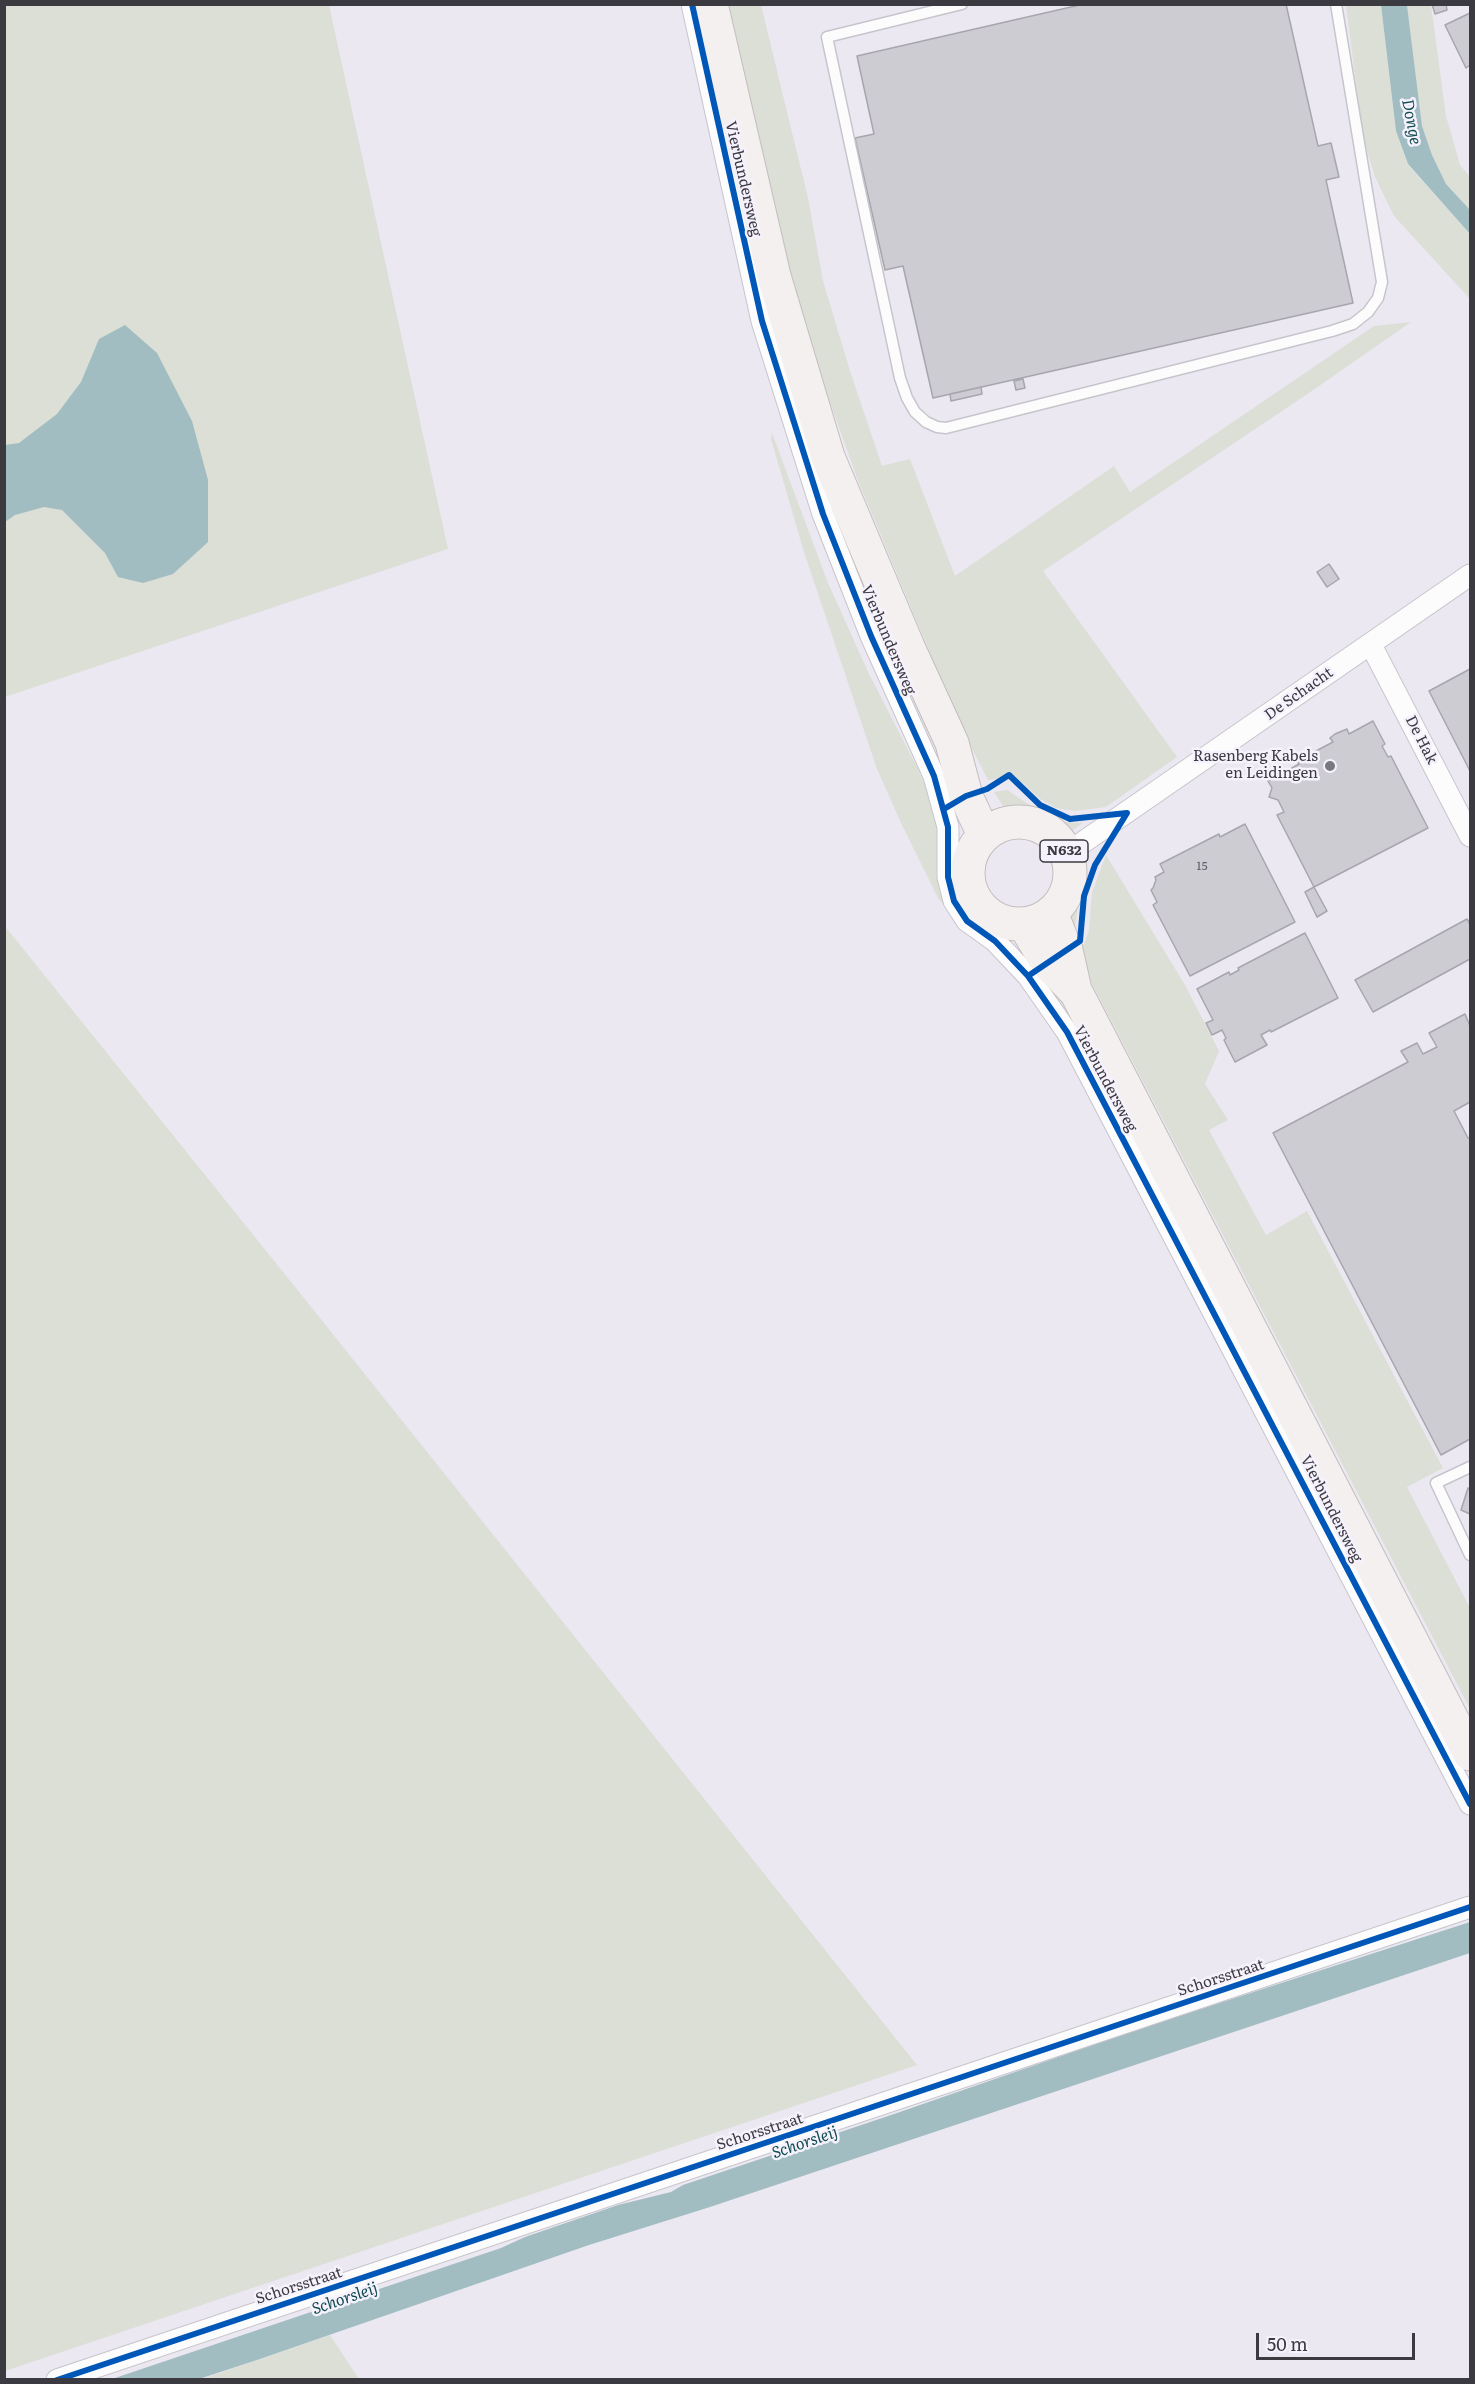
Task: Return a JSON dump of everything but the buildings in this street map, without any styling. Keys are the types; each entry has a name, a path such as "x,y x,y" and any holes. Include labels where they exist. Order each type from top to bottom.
{"main road":[{"name":"Vierbundersweg","path":"711,4 713,57 774,276 828,457 908,647 952,743 987,789 996,829"},
{"name":"N632","path":"996,829 1026,822 1043,827 1057,839 1066,854 1070,870 1068,886 1062,901 1038,918"},
{"path":"996,829 973,850 968,867 969,885 977,902 990,915 1006,922 1038,918"},
{"name":"Vierbundersweg","path":"1038,918 1066,950 1075,990 1257,1367 1470,1754"}],"street":[{"name":"Vierbundersweg","path":"692,4 713,57 762,321 823,514 871,636 934,776 948,827 948,877 954,901 967,921 995,941 1028,976 1067,1032 1257,1367 1470,1804"},
{"name":"De Schacht","path":"1066,854 1470,575"},
{"name":"De Hak","path":"1371,645 1470,836"},
{"name":"Schorsstraat","path":"57,2379 1470,1907"}],"lane":[{"path":"962,4 827,37 900,378 915,412 926,422 946,428 1332,331 1353,324 1368,312 1378,298 1382,282 1336,4"},
{"path":"1470,1467 1436,1483 1470,1555"}],"shaded area":[{"path":"4,5 329,5 448,549 5,697"},
{"path":"722,5 761,5 808,198 823,281 882,466 910,459 955,576 1114,466 1130,492 1374,326 1411,322 1043,571 1177,757 1106,807 1075,811 1056,808 1040,799 1024,784 1009,778 988,780 959,723 857,478 806,335"},
{"path":"1346,5 1381,5 1396,131 1408,165 1470,234 1470,299 1394,216 1375,177 1363,138"},
{"path":"1407,5 1431,5 1446,116 1460,165 1470,177 1470,210 1446,184 1432,155 1422,126"},
{"path":"772,433 828,583 869,674 918,769 937,815 941,890 949,912 938,898 877,769 803,549 771,439"},
{"path":"1007,790 1052,820 1084,822 1070,832 1051,831 1029,822 1013,821 994,792"},
{"path":"1106,855 1185,985 1219,1051 1205,1084 1228,1120 1209,1130 1266,1235 1307,1211 1443,1468 1407,1487 1470,1608 1470,1709 1075,951 1084,944 1089,930 1092,893"},
{"path":"1074,876 1080,888 1074,936 1066,924 1064,899"},
{"path":"4,925 308,1303 917,2065 5,2371"},
{"path":"330,2335 359,2379 199,2380 257,2360"}],"water":[{"name":"Donge","path":"1381,5 1407,5 1422,126 1432,155 1446,184 1470,210 1470,234 1408,164 1396,131"},
{"path":"125,325 157,353 192,421 208,480 208,542 173,574 143,583 118,577 105,553 62,510 44,507 15,515 5,522 5,445 19,443 57,414 81,382 99,339"},
{"path":"1470,1922 1470,1953 710,2207 589,2245 199,2379 109,2380 501,2248 525,2237 618,2205 671,2192 683,2185 1136,2030"}],"cycle path":[{"path":"692,4 762,321 823,514 871,636 934,776 948,827 948,877 954,901 967,921 995,941 1028,976 1067,1032 1470,1804"},
{"path":"944,809 966,796 987,789 1009,775 1040,805 1070,819 1127,813 1095,865 1084,896 1080,941 1028,976"},
{"path":"57,2380 1470,1907"}],"place":[{"name":"Rasenberg Kabels en Leidingen","path":"1330,766"}],"water label":[{"name":"Schorsleij","path":"805,2143"},
{"name":"Schorsleij","path":"345,2299"}]}
